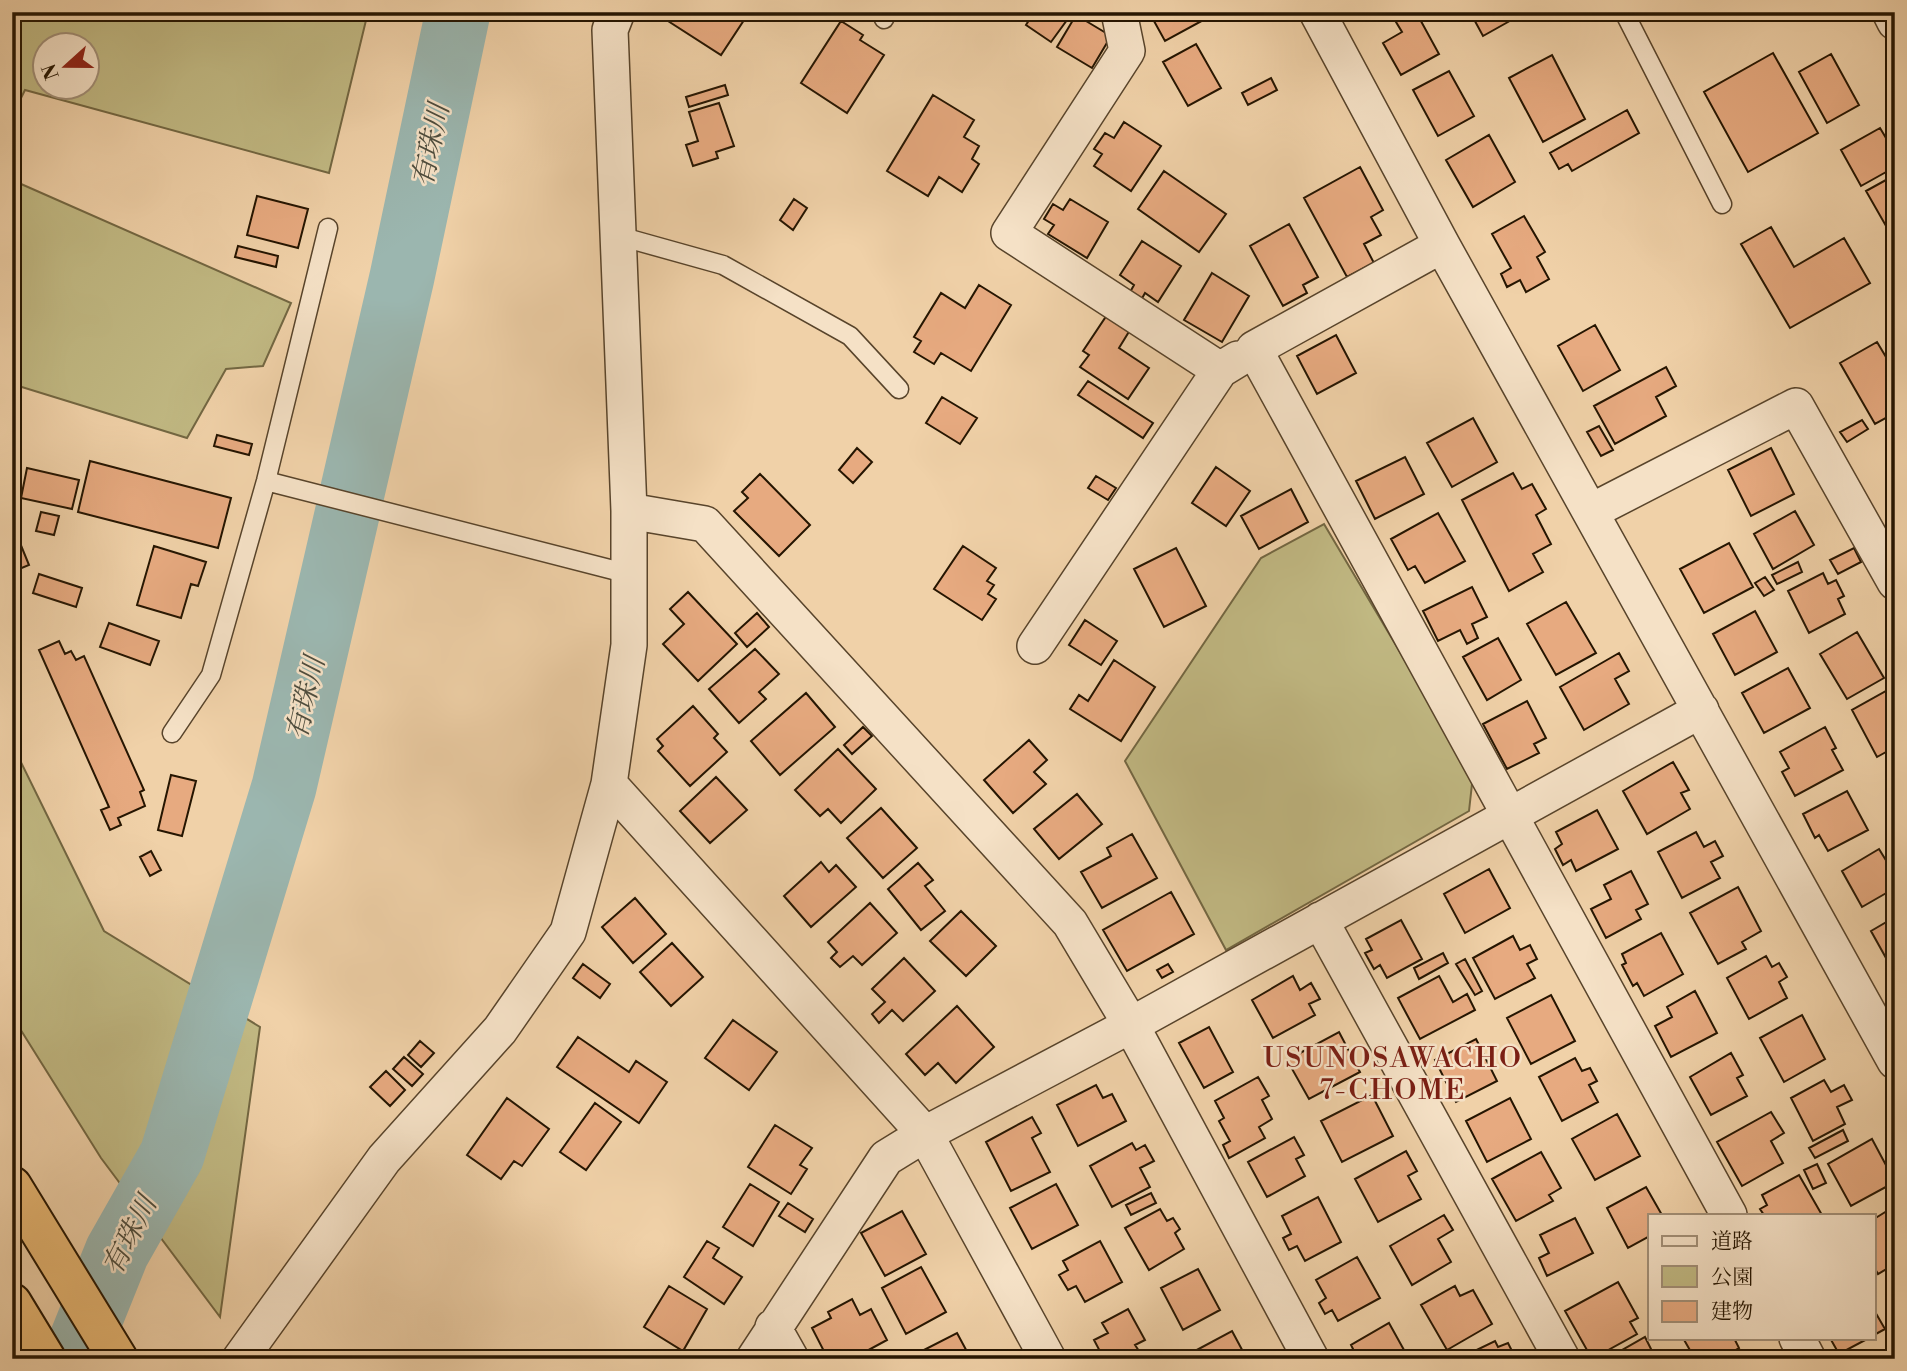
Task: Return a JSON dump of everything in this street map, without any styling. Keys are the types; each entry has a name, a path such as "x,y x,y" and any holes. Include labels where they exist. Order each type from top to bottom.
{"highway":[{"path":"12,1186 118,1359"},
{"path":"12,1303 46,1359"}],"street":[{"path":"240,1359 384,1159 500,1030 568,932 609,784 629,645 629,511 610,30 617,12"},
{"path":"1119,12 1127,51 1009,233 1220,370"},
{"path":"1317,12 1442,245 1895,1061"},
{"path":"1889,12 1895,22"},
{"path":"1035,646 1220,370 1442,245"},
{"path":"1254,349 1728,1214"},
{"path":"1591,511 1796,406 1895,582"},
{"path":"629,511 705,524 1070,923 1131,1026 1311,1359"},
{"path":"754,1359 886,1158 925,1134 1131,1026 1702,710"},
{"path":"609,784 925,1134 1048,1359"},
{"path":"1320,920 1562,1359"},
{"path":"774,1327 791,1359"},
{"path":"1798,1340 1808,1359"}],"lane":[{"path":"1624,12 1722,204"},
{"path":"172,733 211,675 265,481 328,228"},
{"path":"619,236 723,265 850,336 899,389"},
{"path":"265,481 629,574"}],"green space":[{"path":"12,12 368,12 329,173 69,102 102,102 102,32 32,32 32,92 25,90 12,116"},
{"path":"12,180 291,303 263,366 226,369 187,438 12,384"},
{"path":"1324,524 1473,775 1469,811 1226,950 1125,761 1261,558"},
{"path":"12,744 104,931 260,1027 220,1317 101,1158 12,1016"}],"building":[{"path":"674,12 748,14 721,55 668,21"},
{"path":"1034,12 1055,12 1067,20 1051,42 1026,25"},
{"path":"1149,12 1207,12 1209,17 1165,41"},
{"path":"1401,12 1416,12 1439,54 1401,75 1383,43 1402,32 1393,17"},
{"path":"1470,12 1524,12 1524,13 1483,36"},
{"path":"1668,12 1686,12 1673,20"},
{"path":"1076,15 1111,36 1092,68 1057,47"},
{"path":"841,21 863,35 860,40 884,55 847,113 801,83"},
{"path":"1196,44 1221,88 1188,106 1163,62"},
{"path":"1773,53 1818,133 1748,172 1704,92"},
{"path":"1831,54 1859,105 1827,123 1799,72"},
{"path":"1552,55 1585,119 1543,142 1509,78"},
{"path":"1449,71 1474,116 1438,136 1413,90"},
{"path":"1271,78 1277,90 1248,105 1242,93"},
{"path":"725,85 728,95 689,107 686,97"},
{"path":"933,95 974,120 964,137 979,146 972,159 979,164 962,192 939,177 928,196 887,171"},
{"path":"719,103 734,146 716,152 718,158 693,166 686,145 698,141 689,112"},
{"path":"1627,110 1639,133 1572,171 1568,164 1559,169 1550,153"},
{"path":"1124,122 1161,146 1131,191 1094,166 1102,154 1094,149 1105,133 1114,138"},
{"path":"1880,128 1895,153 1895,167 1861,186 1841,150"},
{"path":"1489,135 1515,182 1473,207 1446,160"},
{"path":"1360,167 1383,210 1371,217 1381,235 1364,244 1374,263 1347,277 1304,198"},
{"path":"1164,171 1226,214 1199,252 1138,209"},
{"path":"1895,175 1895,221 1886,226 1866,191"},
{"path":"257,196 308,209 298,248 247,235"},
{"path":"794,199 807,208 793,230 780,220"},
{"path":"1070,199 1108,222 1087,258 1048,234 1054,225 1044,219 1053,204 1063,210"},
{"path":"1524,216 1545,252 1537,257 1549,279 1526,292 1520,280 1507,287 1501,274 1511,268 1492,234"},
{"path":"1289,224 1318,277 1303,285 1307,293 1283,306 1250,246"},
{"path":"1771,227 1794,267 1844,238 1870,283 1790,328 1741,244"},
{"path":"1142,241 1181,266 1158,302 1145,293 1140,302 1129,294 1134,285 1120,275"},
{"path":"238,246 278,256 276,267 235,257"},
{"path":"1212,273 1249,296 1222,342 1184,320"},
{"path":"979,285 1011,305 971,371 941,353 934,364 914,352 921,341 914,337 941,293 965,308"},
{"path":"1107,315 1130,330 1119,348 1149,368 1128,399 1080,367 1089,355 1083,351"},
{"path":"1595,325 1620,370 1583,391 1558,346"},
{"path":"1336,335 1356,373 1317,394 1297,356"},
{"path":"1877,342 1895,372 1895,413 1875,424 1840,363"},
{"path":"1666,367 1676,386 1656,397 1666,416 1615,444 1594,406"},
{"path":"1088,381 1153,423 1143,438 1078,395"},
{"path":"942,397 977,418 960,444 926,423"},
{"path":"1473,418 1497,462 1452,487 1427,443"},
{"path":"1862,420 1868,429 1847,442 1840,432"},
{"path":"1599,426 1613,450 1601,456 1587,432"},
{"path":"217,435 252,444 249,455 214,446"},
{"path":"857,448 872,462 853,483 839,470"},
{"path":"1771,448 1794,494 1751,516 1728,470"},
{"path":"1405,457 1424,494 1375,519 1356,481"},
{"path":"90,461 231,498 218,548 78,512"},
{"path":"1216,467 1250,491 1226,526 1192,503"},
{"path":"27,468 79,480 72,509 21,498"},
{"path":"1513,473 1522,489 1532,484 1546,509 1536,515 1551,544 1533,554 1543,572 1509,591 1462,500"},
{"path":"760,474 810,525 779,556 734,511 748,498 742,492"},
{"path":"1096,476 1116,488 1108,500 1088,488"},
{"path":"1291,489 1308,522 1259,549 1241,516"},
{"path":"1795,511 1814,545 1773,569 1754,534"},
{"path":"41,512 59,516 54,535 36,531"},
{"path":"1438,513 1465,561 1425,583 1415,566 1408,570 1391,539"},
{"path":"20,543 29,565 12,572 12,546"},
{"path":"1729,543 1753,587 1704,613 1680,569"},
{"path":"154,546 206,562 198,586 191,584 181,618 137,605"},
{"path":"963,546 996,568 987,581 994,585 988,594 996,599 982,620 934,589"},
{"path":"1176,548 1206,606 1164,627 1134,569"},
{"path":"1854,548 1861,562 1838,574 1830,560"},
{"path":"1798,562 1802,572 1777,584 1772,575"},
{"path":"1823,573 1828,584 1836,580 1844,596 1838,599 1845,614 1809,633 1788,591"},
{"path":"39,574 82,588 76,607 33,593"},
{"path":"1765,577 1774,590 1764,596 1755,583"},
{"path":"1472,587 1487,617 1472,624 1478,638 1467,644 1460,630 1438,641 1423,611"},
{"path":"688,592 737,644 698,681 663,644 684,624 670,609"},
{"path":"1566,602 1596,653 1556,675 1527,624"},
{"path":"1755,611 1777,652 1735,675 1713,634"},
{"path":"757,613 769,627 747,647 735,633"},
{"path":"1085,620 1117,641 1101,665 1069,645"},
{"path":"109,623 159,641 150,665 100,647"},
{"path":"1857,632 1884,678 1847,699 1820,654"},
{"path":"1498,638 1521,680 1487,700 1463,657"},
{"path":"59,641 65,654 71,651 76,660 84,656 144,790 140,792 145,806 118,818 121,825 110,830 101,810 109,807 39,650"},
{"path":"755,649 779,674 759,692 766,699 739,723 709,689"},
{"path":"1619,653 1629,671 1615,679 1629,704 1584,730 1560,687"},
{"path":"1114,660 1155,687 1121,741 1070,709 1079,695 1088,701"},
{"path":"1788,668 1810,708 1764,733 1742,693"},
{"path":"1895,686 1895,747 1877,757 1852,710"},
{"path":"806,693 835,727 780,775 751,741"},
{"path":"1527,701 1546,738 1534,744 1539,753 1507,769 1483,724"},
{"path":"693,706 718,734 714,738 727,752 690,786 658,751 663,746 657,739"},
{"path":"863,727 872,736 852,754 844,745"},
{"path":"1825,727 1836,748 1832,750 1843,770 1795,796 1782,772 1789,768 1780,752"},
{"path":"1029,740 1047,760 1034,772 1046,784 1013,813 984,780"},
{"path":"838,749 876,789 841,823 828,809 820,816 795,790"},
{"path":"1673,762 1689,790 1681,793 1690,809 1647,834 1623,791"},
{"path":"1895,768 1895,786 1887,773"},
{"path":"171,775 196,781 182,836 158,830"},
{"path":"716,777 747,810 710,843 680,811"},
{"path":"1847,791 1868,830 1828,851 1819,835 1815,838 1803,814"},
{"path":"1077,794 1102,824 1059,859 1034,829"},
{"path":"881,808 917,848 883,878 847,838"},
{"path":"1597,810 1618,849 1576,871 1571,860 1563,865 1555,849 1562,844 1556,832"},
{"path":"1696,832 1704,847 1715,841 1723,856 1711,862 1720,878 1682,898 1658,852"},
{"path":"1132,834 1157,878 1102,908 1081,872 1111,856 1107,848"},
{"path":"1879,849 1895,875 1895,888 1862,907 1842,871"},
{"path":"151,851 161,870 150,876 140,857"},
{"path":"821,862 829,872 836,865 856,887 811,927 784,896"},
{"path":"918,863 933,880 925,886 945,911 921,930 888,889"},
{"path":"1489,869 1510,908 1465,933 1444,894"},
{"path":"1631,871 1648,904 1636,910 1641,919 1606,938 1591,909 1611,899 1604,885"},
{"path":"1738,887 1761,931 1742,942 1746,949 1718,964 1690,913"},
{"path":"1171,892 1194,934 1127,971 1103,930"},
{"path":"635,898 666,934 633,963 602,927"},
{"path":"870,903 897,933 862,965 853,956 840,967 831,958 837,952 828,942"},
{"path":"961,911 996,946 966,976 930,941"},
{"path":"1895,917 1895,964 1891,967 1871,931"},
{"path":"1401,920 1422,959 1387,978 1380,965 1374,969 1365,953 1372,950 1366,939"},
{"path":"1661,933 1683,974 1644,996 1637,983 1633,986 1622,965 1626,963 1622,954"},
{"path":"1513,936 1520,950 1530,945 1537,959 1527,964 1535,978 1495,999 1473,958"},
{"path":"672,943 703,977 671,1006 640,972"},
{"path":"1443,953 1448,963 1419,979 1414,968"},
{"path":"1766,956 1772,967 1779,963 1787,977 1779,982 1787,998 1749,1019 1727,978"},
{"path":"904,958 935,991 903,1021 892,1010 879,1023 872,1014 885,1002 872,989"},
{"path":"1465,959 1482,991 1475,995 1456,964"},
{"path":"583,964 610,984 600,998 573,978"},
{"path":"1168,964 1173,972 1162,978 1157,970"},
{"path":"1293,976 1300,990 1311,983 1320,999 1309,1004 1315,1015 1273,1038 1252,1000"},
{"path":"1439,976 1453,1002 1467,994 1475,1010 1420,1039 1398,998"},
{"path":"1695,991 1717,1033 1671,1057 1655,1026 1672,1017 1667,1007"},
{"path":"1551,995 1575,1041 1531,1064 1507,1018"},
{"path":"957,1006 994,1047 956,1083 938,1063 925,1075 906,1054"},
{"path":"1802,1015 1825,1059 1784,1082 1760,1038"},
{"path":"733,1020 777,1052 749,1090 705,1058"},
{"path":"1209,1027 1233,1072 1204,1088 1179,1043"},
{"path":"1339,1032 1360,1072 1309,1099 1287,1060"},
{"path":"578,1037 629,1072 636,1061 667,1082 639,1123 557,1067"},
{"path":"1476,1039 1497,1081 1456,1102 1435,1060"},
{"path":"420,1041 434,1053 421,1067 408,1055"},
{"path":"1731,1053 1743,1075 1737,1078 1747,1096 1711,1115 1690,1077"},
{"path":"404,1057 423,1074 412,1086 393,1069"},
{"path":"1575,1058 1582,1071 1590,1068 1597,1081 1589,1085 1598,1102 1562,1121 1539,1077"},
{"path":"386,1071 405,1090 390,1106 370,1087"},
{"path":"1258,1077 1269,1096 1262,1100 1272,1119 1259,1127 1265,1138 1229,1158 1223,1145 1230,1141 1219,1121 1224,1118 1215,1101"},
{"path":"1824,1080 1831,1092 1844,1085 1852,1100 1837,1107 1845,1124 1813,1141 1791,1098"},
{"path":"1096,1085 1103,1098 1112,1094 1126,1121 1078,1146 1057,1105"},
{"path":"1372,1095 1393,1136 1342,1162 1321,1121"},
{"path":"507,1098 549,1129 522,1166 514,1161 501,1179 467,1155"},
{"path":"1510,1098 1531,1139 1487,1162 1466,1121"},
{"path":"595,1103 621,1122 586,1170 560,1152"},
{"path":"1771,1112 1784,1133 1771,1141 1783,1163 1742,1186 1717,1142"},
{"path":"1617,1114 1640,1156 1595,1180 1572,1139"},
{"path":"1032,1117 1041,1133 1032,1138 1050,1172 1011,1191 986,1142"},
{"path":"775,1125 812,1148 800,1165 807,1169 791,1194 748,1167"},
{"path":"1843,1130 1848,1141 1815,1158 1809,1148"},
{"path":"1294,1137 1304,1155 1296,1159 1305,1176 1267,1197 1248,1162"},
{"path":"1872,1139 1895,1182 1851,1206 1828,1164"},
{"path":"1132,1143 1136,1150 1145,1145 1154,1161 1140,1168 1150,1187 1112,1207 1090,1166"},
{"path":"1406,1151 1417,1171 1408,1176 1421,1199 1378,1222 1355,1179"},
{"path":"1541,1152 1561,1188 1549,1195 1553,1201 1516,1221 1492,1179"},
{"path":"1817,1164 1826,1183 1813,1189 1804,1170"},
{"path":"1799,1175 1821,1214 1763,1214 1760,1209 1767,1205 1762,1195"},
{"path":"750,1184 779,1202 753,1246 723,1227"},
{"path":"1056,1184 1078,1225 1032,1249 1010,1208"},
{"path":"1646,1187 1661,1214 1648,1214 1648,1237 1628,1248 1607,1208"},
{"path":"1151,1193 1156,1203 1131,1215 1126,1205"},
{"path":"1318,1197 1341,1242 1305,1261 1297,1246 1289,1250 1283,1238 1291,1234 1282,1216"},
{"path":"788,1203 813,1219 805,1232 779,1216"},
{"path":"1895,1206 1895,1264 1878,1274 1876,1270 1876,1218"},
{"path":"1160,1209 1167,1221 1173,1218 1180,1229 1175,1233 1184,1249 1149,1270 1125,1228"},
{"path":"902,1211 926,1254 885,1276 861,1233"},
{"path":"1444,1215 1453,1230 1438,1239 1451,1262 1412,1285 1390,1246"},
{"path":"1575,1218 1593,1253 1547,1276 1539,1258 1549,1253 1540,1235"},
{"path":"707,1241 719,1248 713,1258 742,1277 724,1304 684,1277"},
{"path":"1100,1241 1122,1282 1085,1302 1076,1286 1068,1290 1059,1275 1068,1270 1063,1261"},
{"path":"1357,1257 1380,1298 1338,1321 1332,1310 1325,1314 1319,1303 1326,1298 1316,1280"},
{"path":"921,1267 946,1312 906,1334 882,1288"},
{"path":"1198,1269 1220,1310 1183,1330 1161,1288"},
{"path":"1618,1282 1638,1318 1630,1322 1637,1334 1592,1359 1565,1311"},
{"path":"669,1286 707,1309 683,1351 644,1327"},
{"path":"1455,1286 1460,1296 1473,1290 1492,1324 1447,1350 1421,1305"},
{"path":"852,1299 860,1315 871,1309 887,1340 852,1359 828,1359 812,1328 831,1318 828,1312"},
{"path":"1128,1309 1145,1340 1135,1345 1141,1354 1133,1359 1104,1359 1094,1340 1108,1333 1102,1323"},
{"path":"1876,1313 1885,1329 1876,1334"},
{"path":"1389,1323 1409,1359 1354,1359 1357,1357 1351,1345"},
{"path":"1232,1331 1247,1359 1197,1359 1193,1352"},
{"path":"957,1333 971,1359 921,1359 918,1353"},
{"path":"1645,1337 1656,1359 1611,1359 1610,1357"},
{"path":"1684,1340 1735,1340 1739,1348 1720,1359 1695,1359"},
{"path":"1831,1340 1865,1340 1839,1354"},
{"path":"1495,1341 1498,1347 1508,1343 1516,1359 1458,1359"}],"waterway":[{"name":"有珠川","path":"74,1359 117,1252 172,1155 284,787 402,277 458,12"}],"district":[{"name":"USUNOSAWACHO 7-CHOME","path":"1393,1073"}]}
